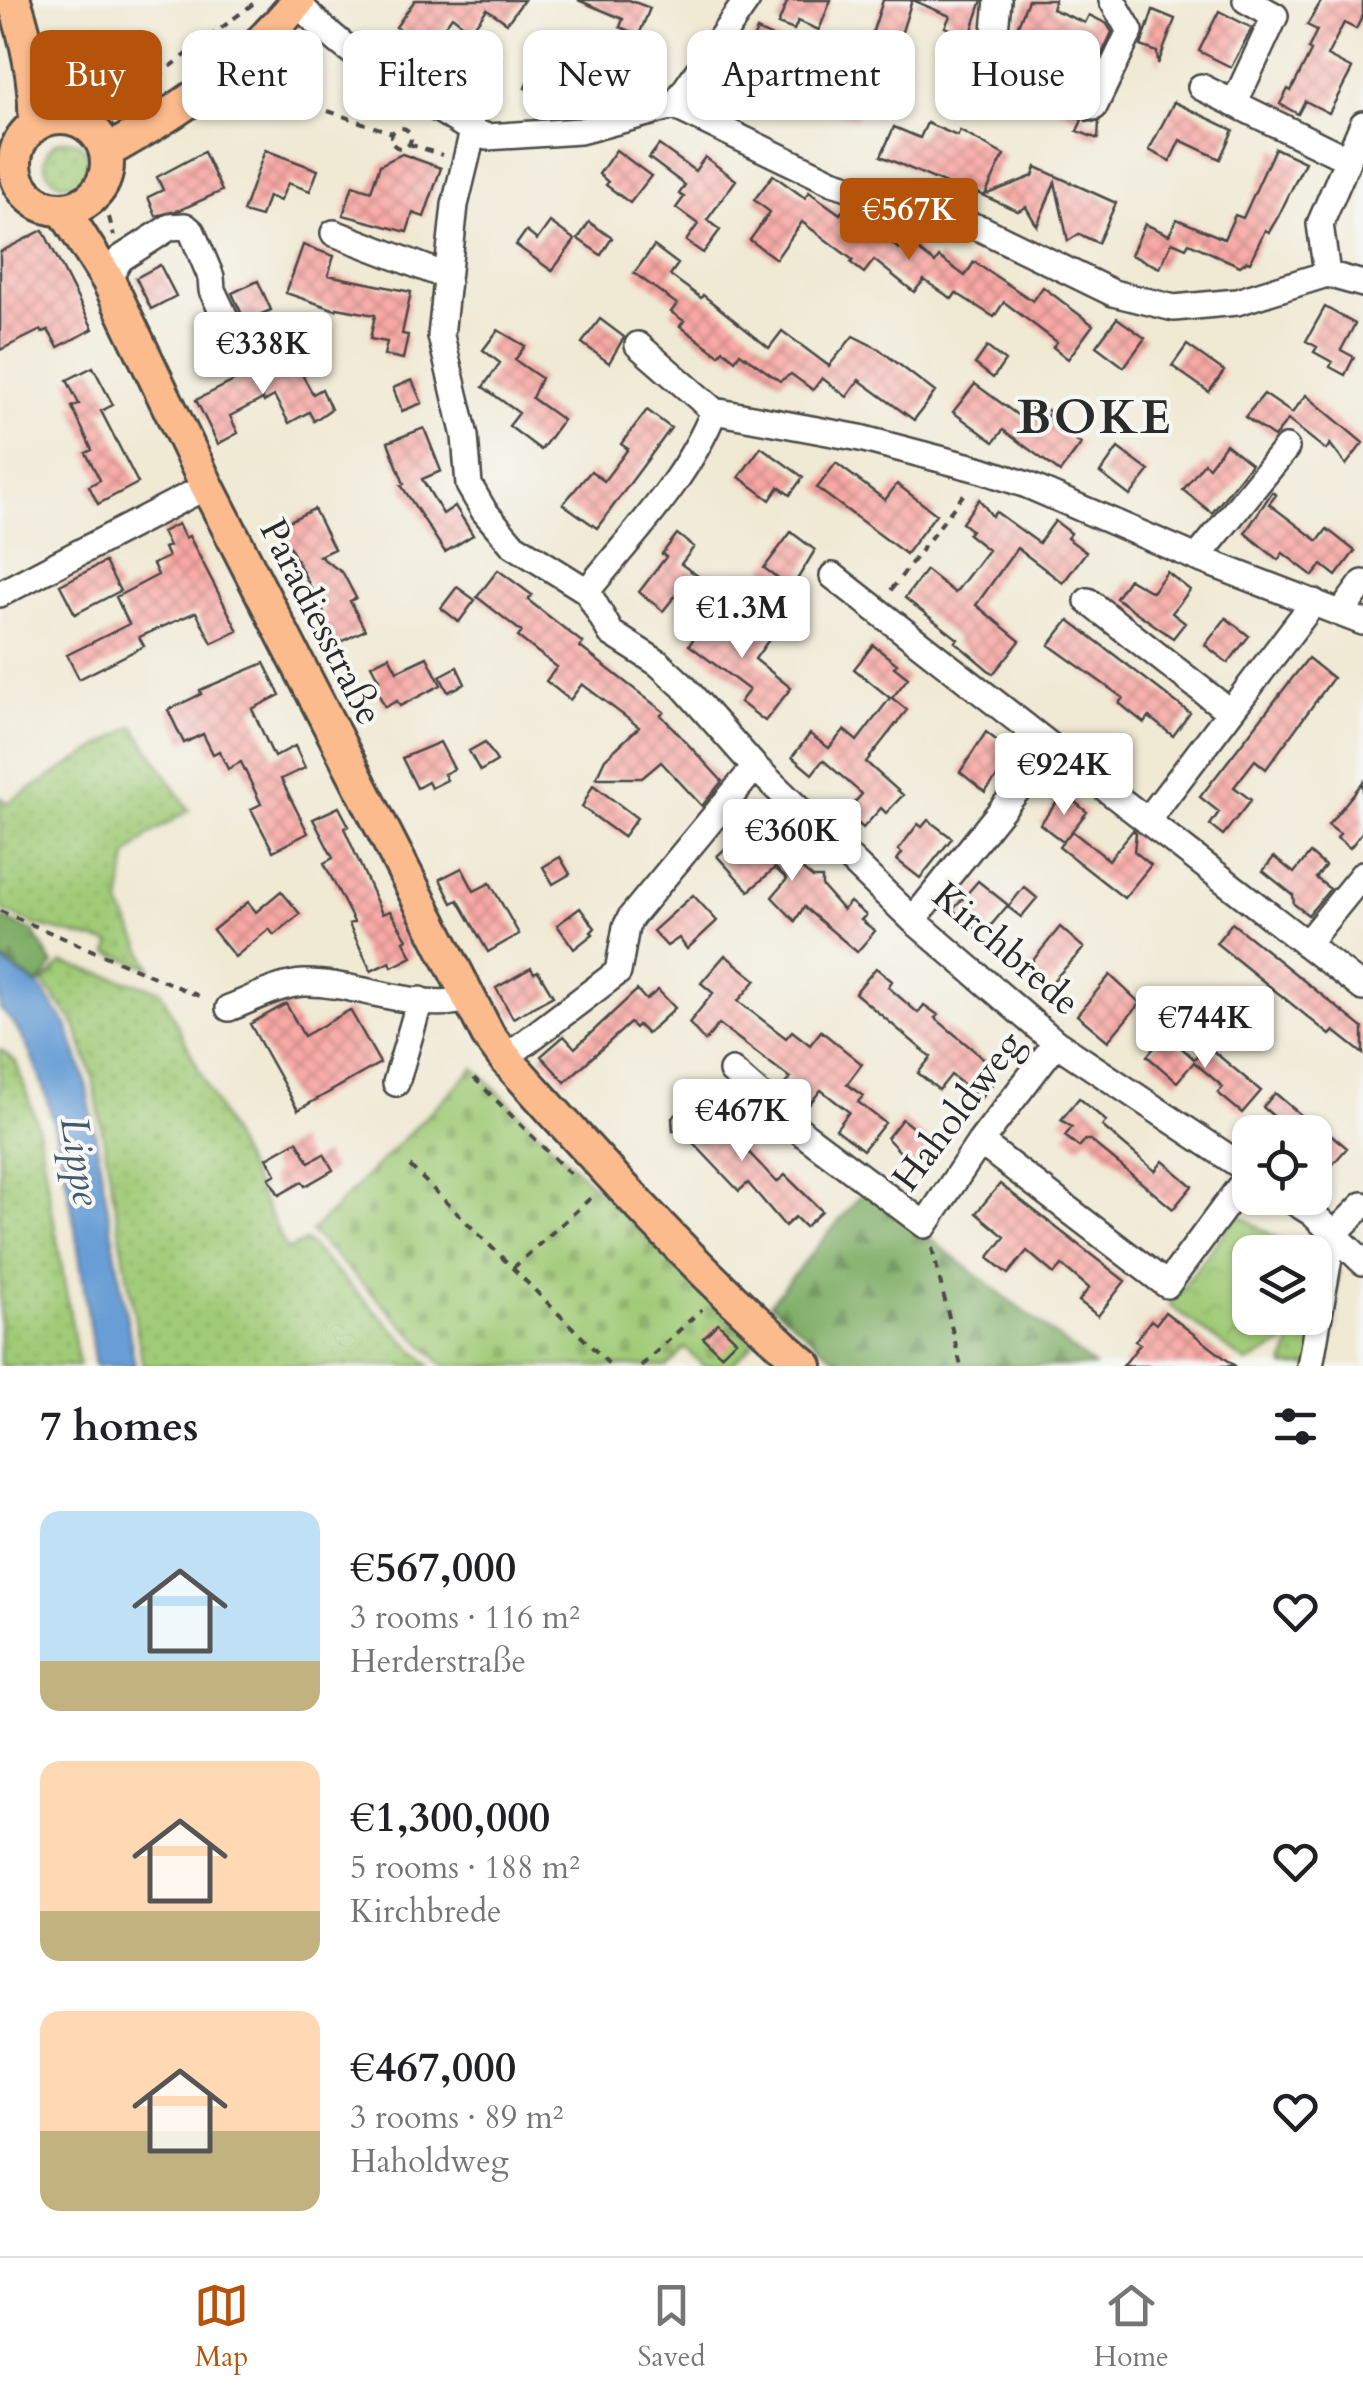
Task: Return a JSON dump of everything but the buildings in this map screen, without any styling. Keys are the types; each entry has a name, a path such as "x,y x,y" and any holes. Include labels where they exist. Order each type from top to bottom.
{"main road":[{"path":"14,0 30,50"},
{"path":"100,142 171,116 219,82 278,28 298,1"},
{"path":"0,211 12,185 18,148 38,120"},
{"path":"12,185 46,207 77,203 102,184 106,169 100,142 76,120"},
{"name":"Paradiesstraße","path":"77,203 108,280 208,486 468,998 505,1058 613,1178 806,1366"}],"street":[{"path":"298,1 315,23 350,51 473,132 487,137 580,131 674,106 747,0"},
{"path":"995,30 998,0"},
{"path":"1100,94 1130,30 1112,0"},
{"path":"1234,104 1275,16 1246,0"},
{"path":"1200,87 1347,159"},
{"path":"674,106 832,182 982,229 1128,297 1174,308 1237,302 1326,274 1363,284"},
{"path":"1326,274 1320,224 1363,124"},
{"name":"Kirchbrede","path":"473,132 455,205 441,336 465,436 469,485 484,512 512,544 587,591 611,633 684,686 755,766 914,920 1056,1043 1232,1160"},
{"path":"108,280 129,252 170,227 185,226 192,232 211,277 212,290 242,351"},
{"path":"334,233 446,276"},
{"path":"638,345 714,411 860,438 982,470 1352,618 1363,583"},
{"path":"587,591 685,467 701,444 714,411"},
{"path":"1197,558 1286,448"},
{"path":"0,594 208,486"},
{"path":"833,576 1363,988"},
{"path":"1088,601 1230,712"},
{"path":"1146,821 1314,602"},
{"path":"914,920 1052,747"},
{"path":"505,1058 618,972 626,927 632,917 755,766"},
{"path":"1306,944 1363,874"},
{"path":"229,1008 300,983 439,1003 468,998"},
{"path":"396,1084 420,1000"},
{"name":"Haholdweg","path":"732,1072 805,1135 925,1225 980,1142 1056,1043"},
{"path":"980,1142 1166,1284 1232,1196"},
{"path":"1310,1366 1333,1235 1363,1205"},
{"path":"1313,1215 1363,1262"}],"path":[{"path":"162,73 258,0"},
{"path":"328,111 392,133 401,128 406,130 411,138 409,144"},
{"path":"12,185 22,118 30,116"},
{"path":"392,133 396,147 409,144 465,162"},
{"path":"875,610 982,470"},
{"path":"0,911 229,1008"},
{"path":"410,1166 611,1366"},
{"path":"512,1269 613,1178"},
{"path":"925,1225 961,1366"},
{"path":"641,1366 703,1310 694,1299"}],"green space":[{"path":"67,140 82,147 89,162 82,177 67,184 52,177 45,162 52,147"},
{"path":"134,726 189,810 149,835 127,856 120,905 151,968 108,953 111,944 36,925 0,910 0,797 7,803"},
{"path":"0,917 34,932 53,965 39,985 0,958"},
{"path":"62,963 160,990 287,1250 306,1241 430,1366 143,1366 93,1078 74,1022 43,983"},
{"path":"0,1049 16,1062 37,1123 79,1366 0,1366"},
{"path":"474,1068 753,1344 729,1366 704,1366 685,1348 667,1366 444,1366 311,1232"},
{"path":"866,1189 1094,1366 844,1366 770,1303"},
{"path":"1237,1215 1271,1235 1232,1235 1232,1335 1288,1335 1286,1343 1247,1363 1169,1305"},
{"path":"1332,1268 1339,1273 1332,1323"},
{"path":"1294,1335 1330,1335 1326,1366 1284,1366"}],"water":[{"name":"Lippe","path":"0,960 40,987 67,1025 86,1082 135,1366 95,1366 75,1230 53,1122 39,1075 21,1036 0,1009"}],"district":[{"name":"BOKE","path":"1095,417"}]}
